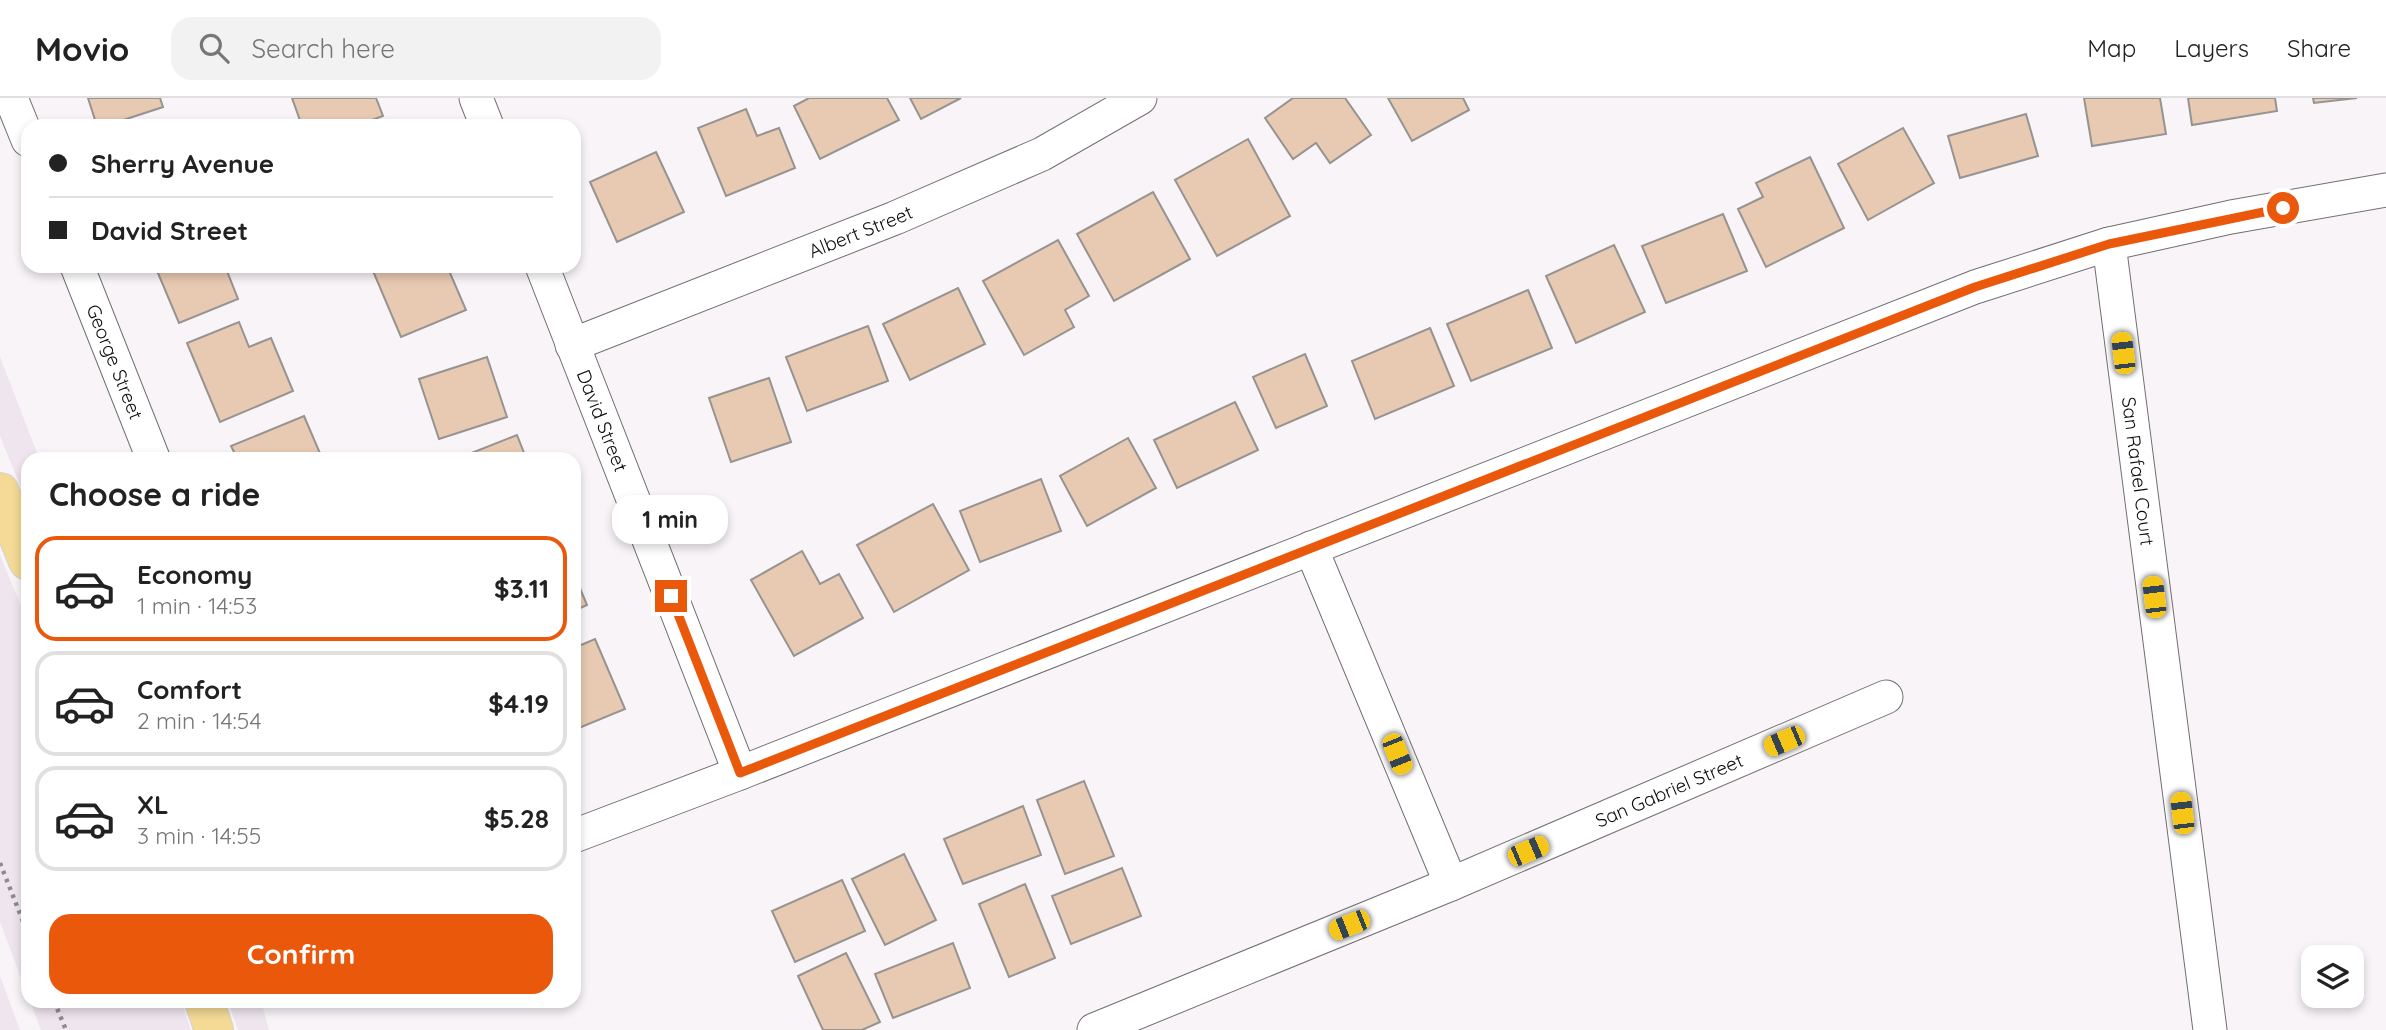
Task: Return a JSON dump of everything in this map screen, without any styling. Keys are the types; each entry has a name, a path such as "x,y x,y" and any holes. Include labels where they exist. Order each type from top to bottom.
{"main road":[{"path":"0,492 21,544"},
{"path":"206,1008 214,1030"}],"street":[{"path":"11,98 21,123"},
{"path":"476,98 484,119"},
{"name":"Albert Street","path":"572,345 895,218 1042,154 1140,98"},
{"path":"581,833 1975,287 2109,244 2231,218 2386,190"},
{"name":"San Rafael Court","path":"2109,244 2210,1030"},
{"name":"George Street","path":"80,273 151,452"},
{"name":"David Street","path":"544,273 740,773"},
{"path":"1311,548 1451,884"},
{"name":"San Gabriel Street","path":"1094,1030 1451,884 1886,697"}],"path":[{"path":"0,863 21,916"},
{"path":"57,1008 66,1030"}],"shaded area":[{"path":"0,357 37,452 21,452 21,488 0,436"},
{"path":"0,555 21,606 21,978 0,922"},
{"path":"0,976 20,1030 0,1030"},
{"path":"33,1008 183,1008 191,1030 41,1030"},
{"path":"230,1008 263,1008 269,1030 238,1030"}],"building":[{"path":"88,98 160,98 163,107 126,119 95,119"},
{"path":"292,98 376,98 383,116 375,119 300,119"},
{"path":"809,98 887,98 899,120 820,159 794,106"},
{"path":"910,98 961,98 921,119"},
{"path":"1293,98 1345,98 1371,135 1330,163 1316,143 1293,159 1265,118"},
{"path":"1388,98 1463,98 1469,110 1412,141"},
{"path":"2084,98 2160,98 2166,134 2092,146"},
{"path":"2188,98 2275,98 2277,111 2192,125"},
{"path":"2313,98 2357,98 2314,103"},
{"path":"746,109 757,136 779,128 795,168 726,196 698,128"},
{"path":"2026,114 2038,156 1960,178 1948,136"},
{"path":"1903,128 1934,183 1868,220 1838,164"},
{"path":"1248,139 1290,216 1217,256 1175,180"},
{"path":"656,152 684,212 617,242 590,182"},
{"path":"1810,157 1844,228 1766,267 1738,209 1763,197 1756,183"},
{"path":"1153,192 1190,259 1114,301 1077,234"},
{"path":"1723,214 1747,271 1666,303 1642,246"},
{"path":"1058,240 1089,296 1065,310 1074,327 1024,355 983,281"},
{"path":"1614,245 1645,312 1576,343 1546,276"},
{"path":"158,273 228,273 238,299 179,323"},
{"path":"374,273 450,273 466,310 401,337"},
{"path":"958,288 985,344 910,380 883,324"},
{"path":"1528,290 1552,348 1471,381 1447,324"},
{"path":"239,322 249,347 271,338 293,391 220,422 187,343"},
{"path":"868,326 888,381 807,411 786,357"},
{"path":"1430,328 1454,386 1375,419 1352,361"},
{"path":"1305,354 1327,406 1276,428 1253,377"},
{"path":"487,357 507,417 439,439 419,379"},
{"path":"769,378 791,442 731,462 709,398"},
{"path":"1235,402 1258,450 1177,488 1154,440"},
{"path":"304,416 319,452 234,452 231,446"},
{"path":"517,435 524,452 474,452"},
{"path":"1128,438 1156,488 1087,526 1060,476"},
{"path":"1041,479 1061,531 980,562 960,511"},
{"path":"933,504 969,570 894,612 857,545"},
{"path":"802,551 820,584 839,574 863,618 794,656 751,580"},
{"path":"581,591 587,605 581,608"},
{"path":"595,639 625,709 581,727 581,645"},
{"path":"1084,781 1114,856 1065,874 1037,800"},
{"path":"1023,806 1041,855 963,884 944,839"},
{"path":"904,854 936,920 885,945 852,879"},
{"path":"1122,868 1141,916 1071,944 1052,896"},
{"path":"842,880 865,931 795,962 772,911"},
{"path":"1025,884 1055,958 1009,977 979,904"},
{"path":"953,943 970,988 893,1018 875,974"},
{"path":"846,953 880,1022 862,1030 823,1030 798,976"}],"route":[{"path":"671,596 740,773 1975,287 2109,244 2283,208"}]}
